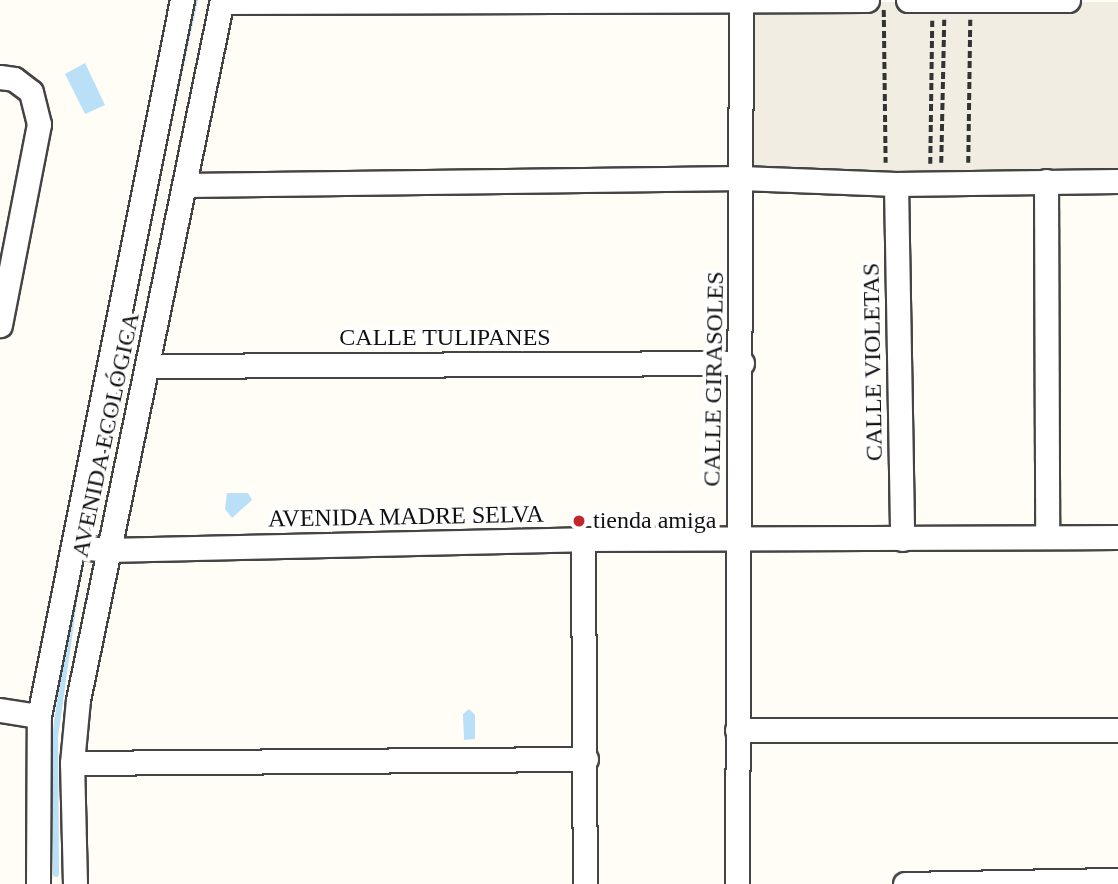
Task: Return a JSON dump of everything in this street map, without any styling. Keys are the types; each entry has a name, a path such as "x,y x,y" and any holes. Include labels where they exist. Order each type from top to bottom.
{"street":[{"path":"38,884 39,716 182,0"},
{"path":"908,0 1068,0"},
{"path":"222,1 875,1"},
{"name":"AVENIDA ECOLÓGICA","path":"75,884 72,763 78,700 222,1"},
{"name":"CALLE GIRASOLES","path":"737,884 737,539 743,363 741,2"},
{"path":"0,77 13,79 31,92 39,124 0,325"},
{"path":"185,185 741,178 891,183 1118,181"},
{"path":"1046,181 1046,536"},
{"name":"CALLE VIOLETAS","path":"891,183 902,539"},
{"name":"CALLE TULIPANES","path":"148,366 743,363"},
{"name":"AVENIDA MADRE SELVA","path":"73,546 107,550 583,539 1118,537"},
{"path":"583,539 585,884"},
{"path":"0,709 39,716"},
{"path":"737,730 1118,730"},
{"path":"72,763 586,759"},
{"path":"905,884 1118,880"}],"path":[{"path":"875,1 891,183"},
{"path":"935,183 939,1"},
{"path":"935,183 939,1"},
{"path":"968,182 970,1"}],"shaded area":[{"path":"884,2 1118,2 1118,180 745,174 745,9"}],"water":[{"path":"85,63 105,105 85,114 65,74"},
{"path":"227,493 248,493 252,500 232,518 225,509"},
{"path":"469,709 475,715 475,739 464,740 463,714"}],"waterway":[{"path":"162,155 195,0"},
{"path":"56,874 55,737 77,580"}],"place":[{"name":"tienda amiga","path":"579,521"}]}
